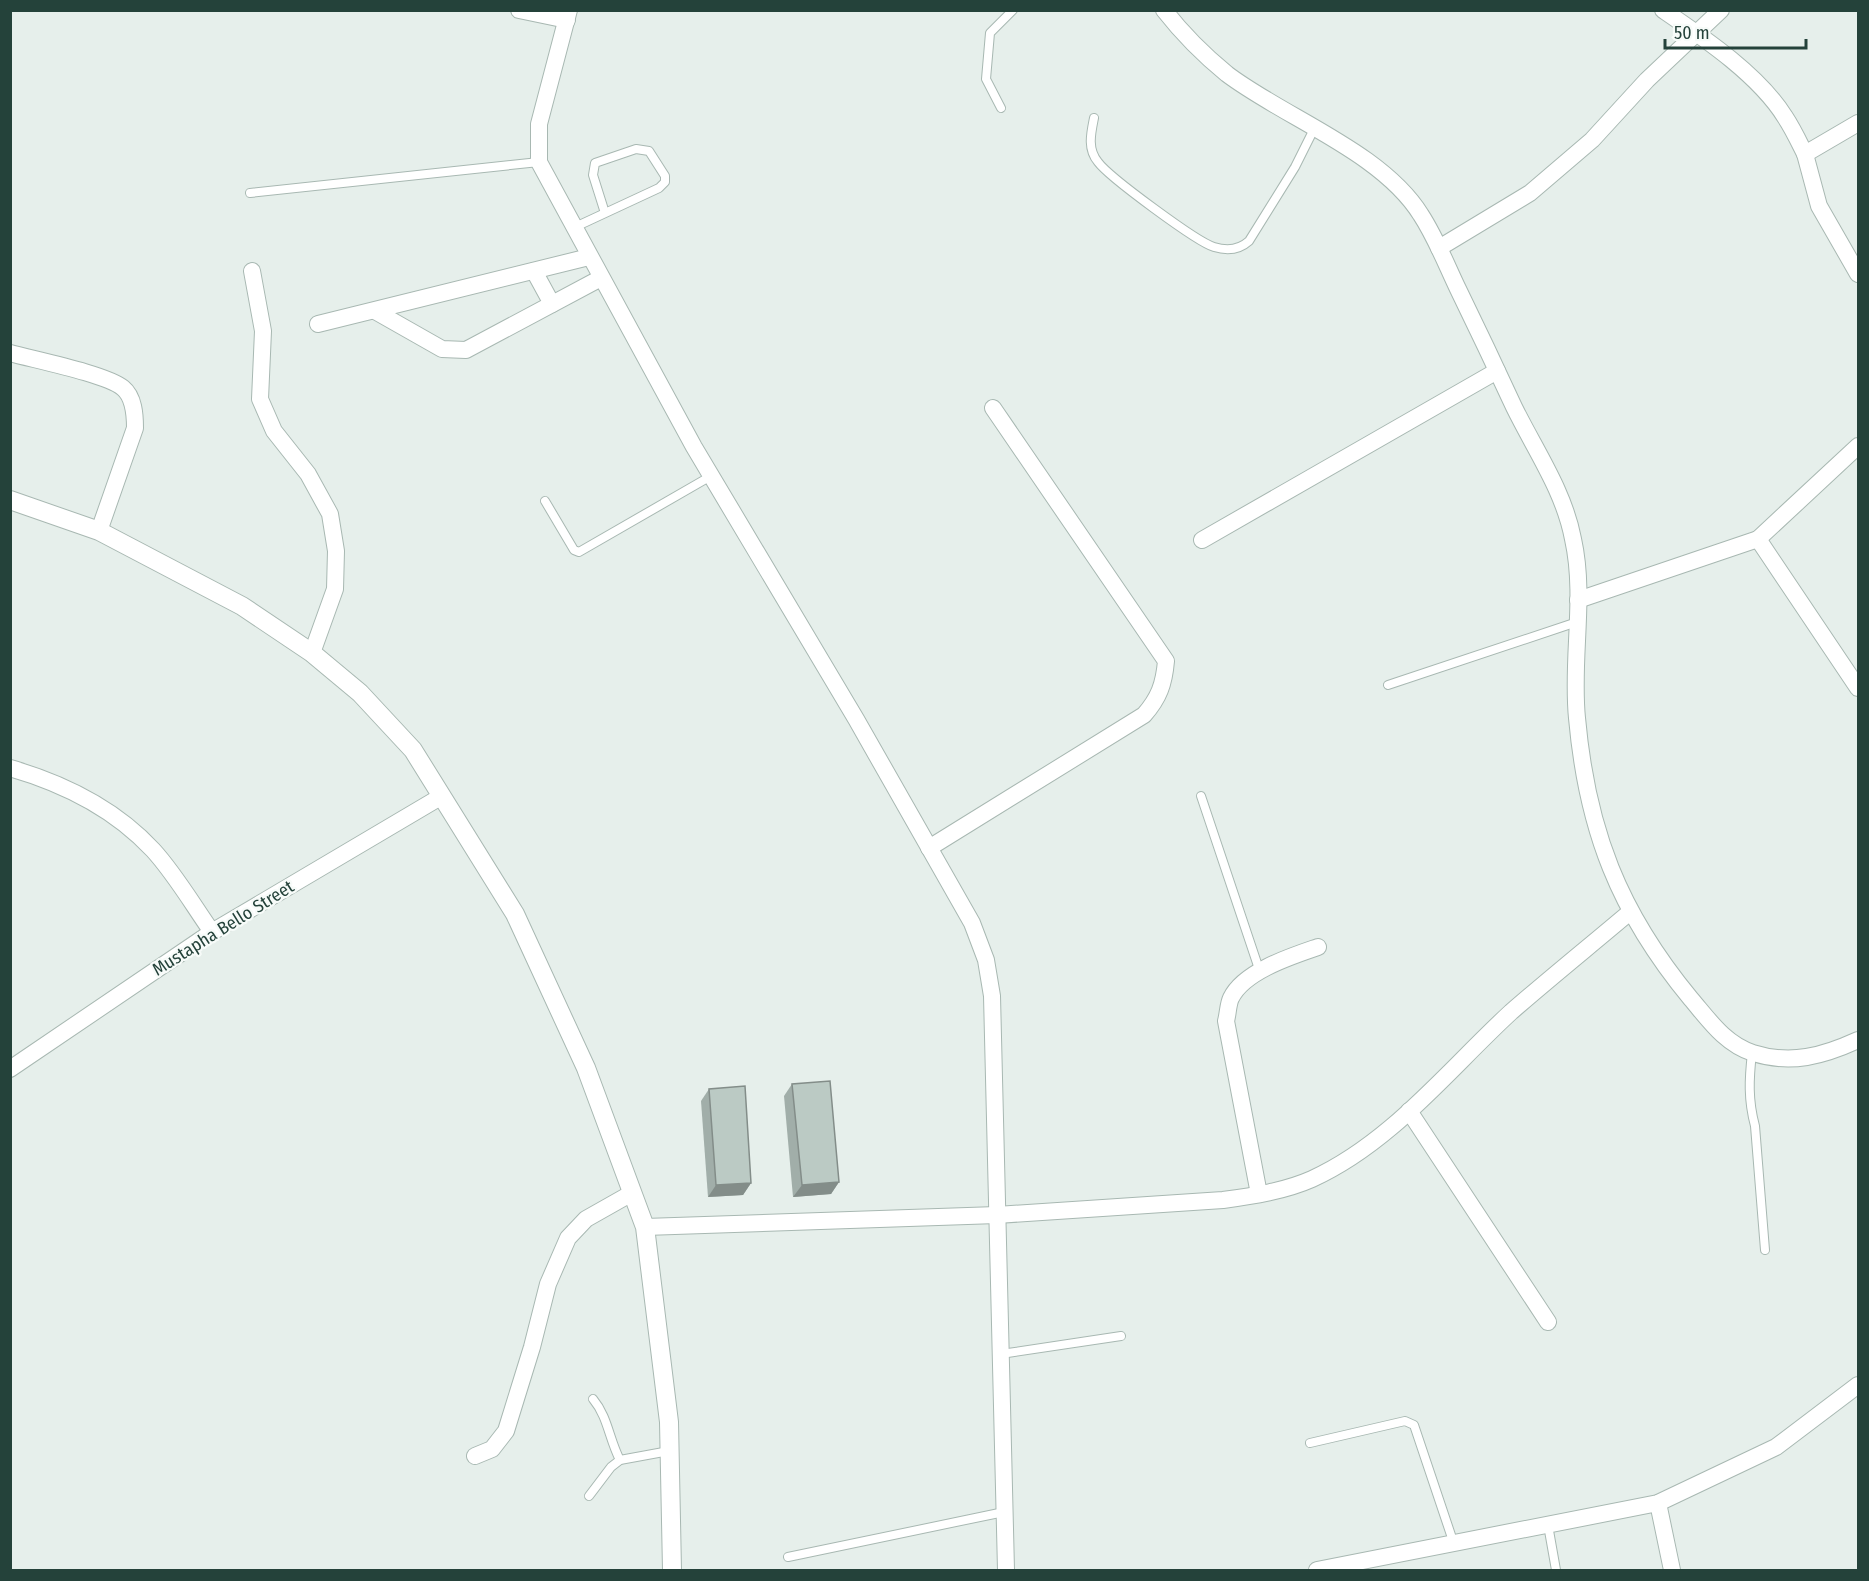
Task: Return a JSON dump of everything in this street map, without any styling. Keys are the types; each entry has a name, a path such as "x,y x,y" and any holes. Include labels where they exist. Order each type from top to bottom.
{"street":[{"path":"519,10 568,15 539,124 539,162 573,228 711,476 856,719 972,923 986,960 992,996 1006,1570"},
{"path":"1164,10 1228,74 1375,168 1401,190 1420,213 1439,248 1497,371 1560,494 1574,540 1578,600 1576,715 1589,806 1606,859 1630,912 1660,962 1718,1031 1736,1045 1752,1053 1789,1060 1815,1058 1858,1040"},
{"path":"1663,10 1698,34 1766,92 1785,117 1805,154 1819,206 1858,274"},
{"path":"1439,248 1530,193 1592,140 1647,80 1721,10"},
{"path":"1805,154 1858,123"},
{"path":"318,324 589,257"},
{"path":"252,271 263,332 260,399 274,431 308,474 330,514 336,551 335,589 312,653"},
{"path":"534,271 552,304"},
{"path":"375,311 442,349 466,350 601,278"},
{"path":"10,353 78,370 124,388 131,399 135,428 99,531"},
{"path":"1202,540 1497,371"},
{"path":"929,848 1144,715 1155,703 1164,683 1166,662 993,408"},
{"path":"1578,600 1758,539 1858,446"},
{"path":"10,500 99,531 242,606 312,653 360,693 413,750 442,796 515,914 586,1068 645,1227 669,1422 672,1570"},
{"path":"1758,539 1858,688"},
{"path":"10,768 62,786 112,816 153,850 212,932"},
{"name":"Mustapha Bello Street","path":"10,1069 212,932 442,796"},
{"path":"645,1227 997,1215 1223,1200 1259,1194 1310,1180 1347,1161 1409,1111 1511,1012 1630,912"},
{"path":"1259,1194 1233,1071 1226,1021 1231,998 1246,980 1284,959 1318,947"},
{"path":"1409,1111 1548,1322"},
{"path":"475,1456 492,1449 506,1431 532,1347 548,1284 568,1238 586,1218 632,1193"},
{"path":"1317,1570 1658,1503 1776,1447 1858,1385"},
{"path":"1658,1503 1672,1570"}],"lane":[{"path":"1001,108 986,79 990,33 1013,10"},
{"path":"1094,118 1091,149 1098,162 1134,194 1213,247 1232,249 1242,248 1249,241 1295,167 1314,129"},
{"path":"573,228 660,188 665,182 665,176 649,151 636,149 595,163 592,175 605,213"},
{"path":"250,193 539,162"},
{"path":"545,501 574,550 579,552 711,476"},
{"path":"1388,685 1577,622"},
{"path":"1202,796 1260,972"},
{"path":"1752,1053 1749,1084 1750,1107 1755,1126 1765,1250"},
{"path":"1001,1354 1121,1336"},
{"path":"592,1399 604,1412 610,1442 620,1460"},
{"path":"1310,1443 1405,1421 1414,1425 1454,1544"},
{"path":"588,1496 611,1467 620,1460 669,1450"},
{"path":"788,1557 1004,1512"},
{"path":"1548,1525 1556,1570"}],"building":[{"path":"830,1081 839,1182 802,1185 792,1084"},
{"path":"745,1086 751,1183 716,1185 709,1089"}]}
